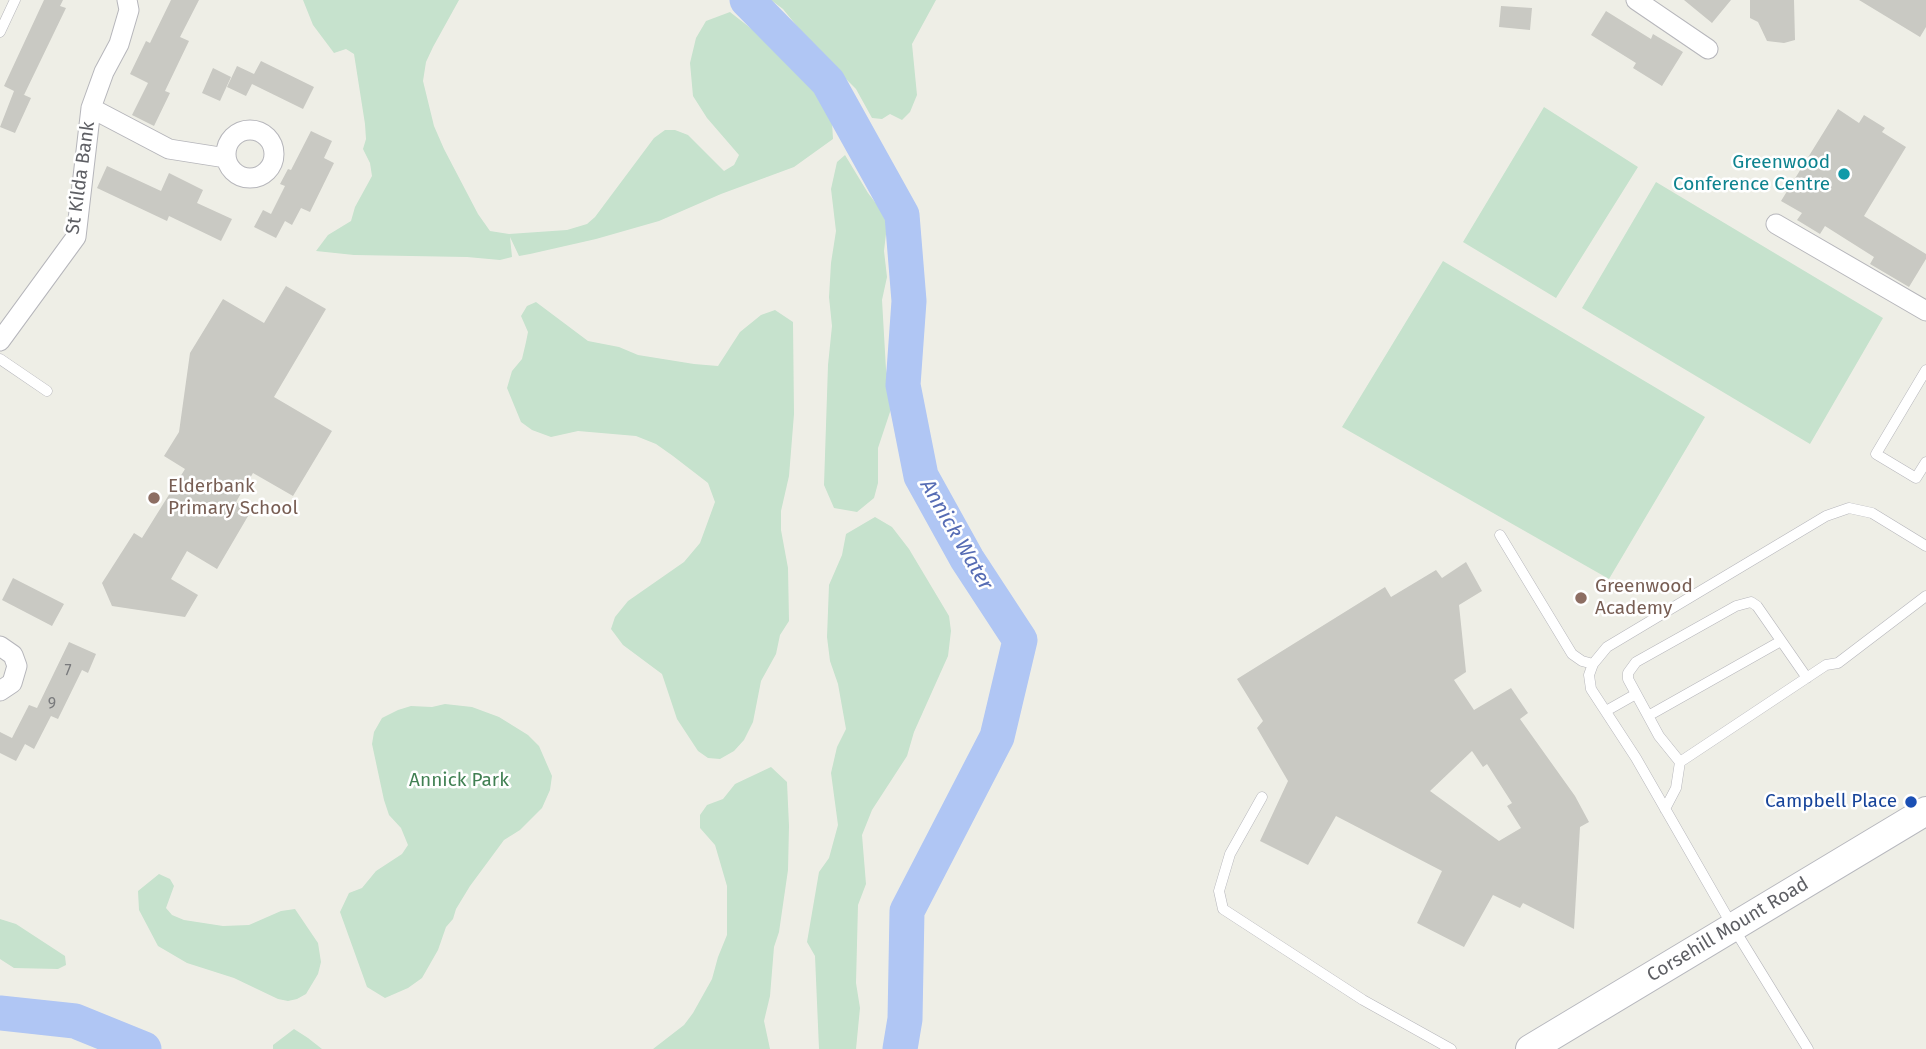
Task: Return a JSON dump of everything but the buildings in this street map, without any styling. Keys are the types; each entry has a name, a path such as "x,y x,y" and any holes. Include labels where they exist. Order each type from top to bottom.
{"main road":[{"name":"Corsehill Mount Road","path":"1530,1049 1926,811"}],"street":[{"name":"St Kilda Bank","path":"0,341 76,237 91,108 104,72 119,44 129,10 127,0"},
{"path":"1636,0 1708,48"},
{"path":"91,108 169,149 226,158"},
{"path":"1776,223 1926,311"},
{"path":"0,646 13,655 17,666 12,683 0,691"}],"lane":[{"path":"0,32 15,0"},
{"path":"0,359 47,391"},
{"path":"1926,370 1876,454 1916,478 1926,462"},
{"path":"1808,1049 1591,689 1589,675 1593,664 1607,647 1826,516 1849,508 1872,513 1926,546"},
{"path":"1500,536 1572,654 1593,664"},
{"path":"1665,808 1676,789 1681,762 1826,665 1838,663 1926,596"},
{"path":"1681,762 1660,736 1628,679 1628,673 1636,662 1743,603 1751,602 1757,606 1807,678"},
{"path":"1648,716 1781,641"},
{"path":"1606,711 1636,694"},
{"path":"1262,797 1230,854 1219,891 1223,909 1363,1000 1451,1049"}],"green space":[{"path":"303,0 459,0 426,62 423,81 434,126 444,149 478,214 490,231 509,234 567,230 587,224 654,138 665,130 675,130 688,135 724,171 734,165 739,155 707,118 693,96 690,63 696,38 706,21 730,12 790,59 807,78 832,123 833,139 794,167 659,221 530,254 519,256 510,237 512,257 500,260 354,255 316,251 328,235 351,221 355,207 372,176 370,163 363,149 366,139 365,124 354,54 346,49 334,53 313,25"},
{"path":"771,0 936,0 912,44 917,95 910,112 902,120 890,114 882,119 872,118 856,89 813,46 783,9"},
{"path":"1544,107 1638,167 1556,298 1463,242"},
{"path":"845,155 881,210 887,225 884,251 887,277 882,300 886,369 893,403 878,448 878,483 874,498 857,512 834,508 824,485 832,326 829,297 836,231 831,189 837,162"},
{"path":"1656,182 1883,318 1810,444 1582,308"},
{"path":"1443,261 1705,417 1609,579 1342,427"},
{"path":"536,302 588,341 619,347 638,355 718,366 740,332 761,315 775,310 793,322 794,414 789,476 781,511 781,530 788,568 789,621 780,635 776,654 761,681 753,722 744,740 734,751 720,759 708,758 698,751 677,719 662,674 623,645 611,629 615,617 628,601 684,562 700,543 715,502 708,483 656,444 636,436 578,431 551,437 532,430 521,422 507,388 512,371 522,359 528,332 521,316 527,306"},
{"path":"875,517 892,527 909,549 949,616 951,631 948,656 914,732 907,756 872,810 862,835 866,884 858,905 856,983 860,1008 856,1049 819,1049 815,956 807,942 819,872 829,858 838,825 831,773 837,747 846,729 827,637 829,585 842,555 846,534"},
{"name":"Annick Park","path":"445,704 472,707 499,717 528,735 539,746 552,776 550,790 542,808 520,830 504,840 470,886 446,927 438,950 422,978 408,988 385,998 367,987 340,912 349,893 362,888 376,871 402,854 408,845 401,828 389,815 384,800 372,744 374,732 382,718 398,710 411,706 432,707"},
{"path":"771,767 787,782 789,826 788,870 764,1021 770,1049 653,1049 684,1025 693,1013 712,979 727,935 727,886 715,845 700,828 700,815 707,805 723,799 735,784"},
{"path":"159,874 170,879 174,886 166,908 172,915 184,920 223,926 249,925 281,911 295,909 318,943 321,962 318,974 306,994 288,1001 278,999 234,978 187,963 158,946 139,910 138,891"},
{"path":"0,919 16,924 65,956 66,965 58,969 14,968 0,959"},
{"path":"294,1029 322,1049 273,1049 273,1045"}],"waterway":[{"name":"Annick Water","path":"747,0 828,82 902,215 909,301 903,385 921,476 967,559 1020,640 997,737 907,911 905,1019 900,1049"},
{"name":"Annick Water","path":"0,1013 75,1021 144,1049"}],"place":[{"name":"Greenwood Conference Centre","path":"1844,174"},
{"name":"Elderbank Primary School","path":"154,498"},
{"name":"Greenwood Academy","path":"1581,598"},
{"name":"Campbell Place","path":"1911,802"}]}
